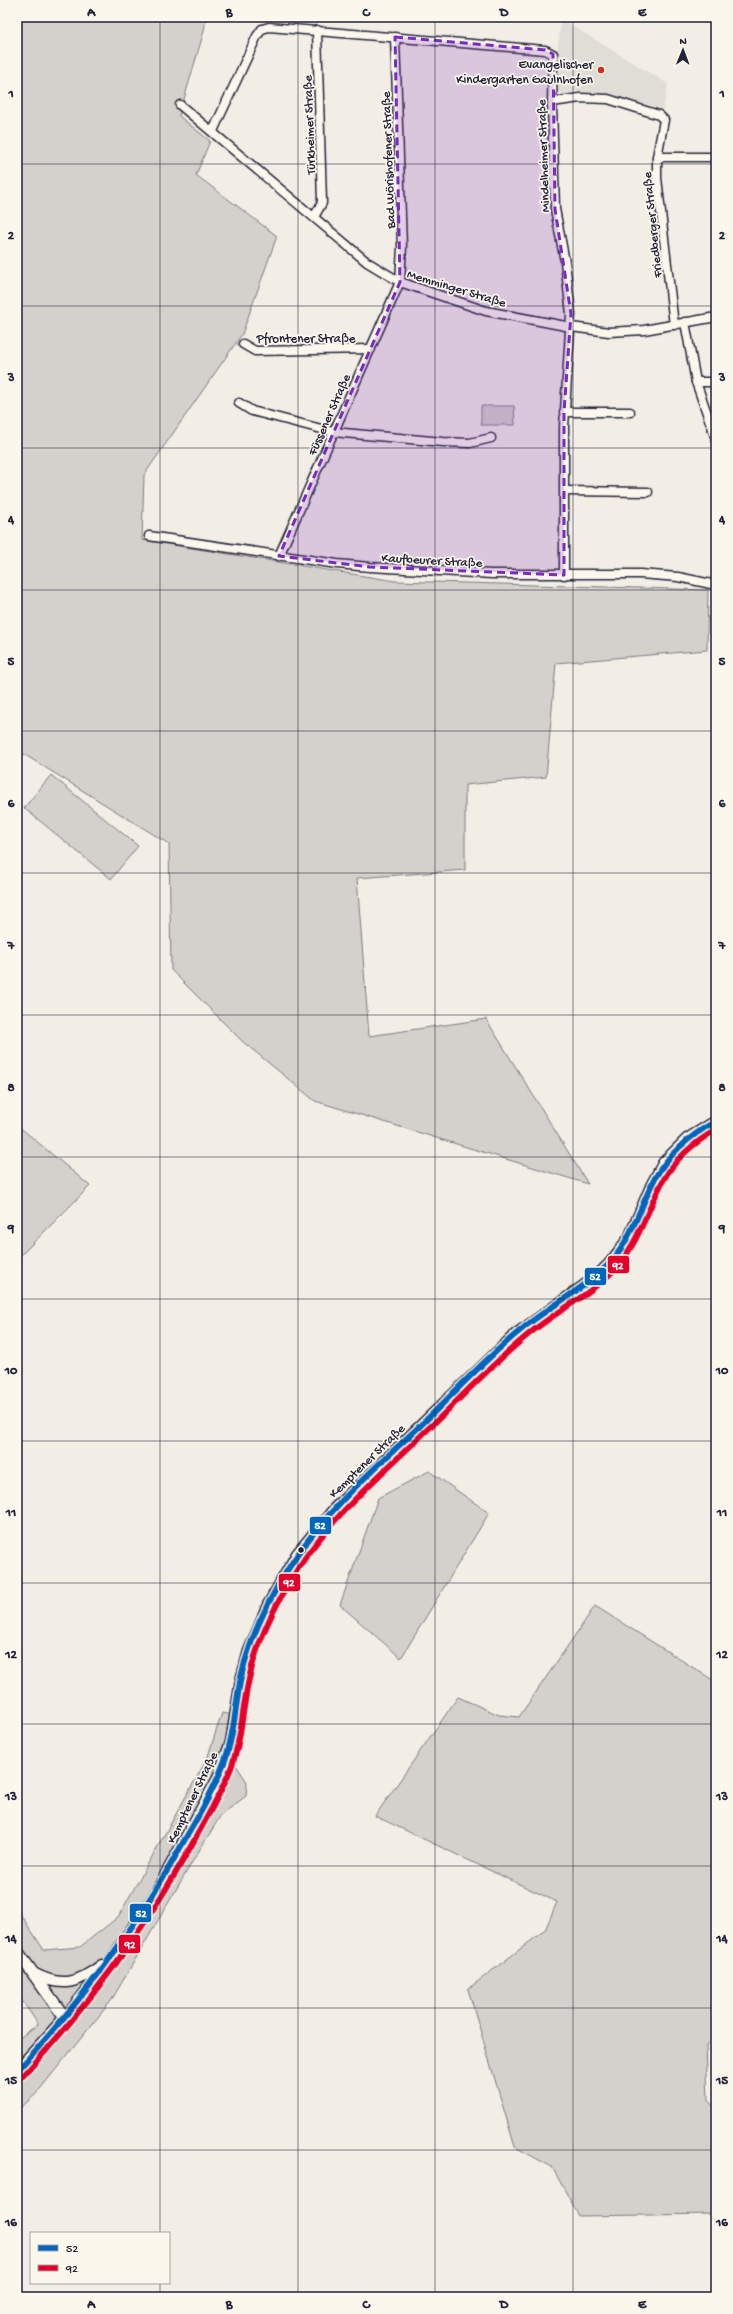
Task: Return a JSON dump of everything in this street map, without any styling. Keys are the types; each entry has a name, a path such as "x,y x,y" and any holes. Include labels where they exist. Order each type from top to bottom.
{"main road":[{"path":"17,1951 65,2018 17,2071"}],"street":[{"name":"Mindelheimer Straße","path":"213,131 257,36 262,29 269,26 546,50 553,54 552,102 555,209 565,262 571,314 564,412 564,575"},
{"name":"Türkheimer Straße","path":"314,217 322,203 317,30"},
{"name":"Bad Wörishofener Straße","path":"395,37 402,247 400,282"},
{"name":"Friedberger Straße","path":"552,102 580,98 608,98 659,115 664,120 657,157 657,178 674,325"},
{"name":"Memminger Straße","path":"180,105 368,262 400,282 486,311 571,327 609,332 644,330 716,317"},
{"path":"657,157 716,157"},
{"name":"Füssener Straße","path":"279,556 400,282"},
{"path":"686,322 696,382 716,439"},
{"name":"Pfrontener Straße","path":"243,344 255,351 371,349"},
{"path":"696,382 716,382"},
{"path":"239,403 252,411 334,432 443,442 470,443 491,438"},
{"path":"564,412 630,412"},
{"path":"565,491 648,492"},
{"name":"Kaufbeurer Straße","path":"149,536 370,568 492,574 640,574 678,577 716,585"},
{"name":"Kemptener Straße","path":"65,2018 113,1957 166,1875 223,1766 231,1742 241,1680 249,1651 268,1605 298,1554 335,1508 516,1334 596,1277 610,1263 629,1238 652,1184 664,1162 688,1139 716,1121"},
{"path":"33,1973 53,1982 69,1983 85,1977 113,1957"}],"highlighted area":[{"path":"395,37 545,50 553,54 555,209 571,314 564,412 564,575 370,567 279,556 400,282"}],"shaded area":[{"path":"17,17 206,17 204,31 179,116 210,141 196,175 277,236 242,334 144,475 142,540 395,581 708,590 707,650 556,663 546,777 465,785 465,870 357,878 369,1036 486,1019 588,1184 315,1101 242,1041 171,970 169,844 17,750"},
{"name":"Evangelischer Kindergarten Gaulnhofen","path":"561,19 668,84 663,109 606,94 557,93 557,56"},
{"path":"481,406 514,406 515,425 481,425"},
{"path":"51,775 138,846 111,879 24,808"},
{"path":"17,1125 90,1186 17,1259"},
{"path":"429,1471 489,1513 401,1658 340,1605 378,1498"},
{"path":"595,1606 716,1682 716,2036 706,2045 708,2100 716,2110 716,2214 579,2216 552,2167 515,2147 468,1989 545,1930 557,1902 375,1816 458,1697 499,1715 519,1717"},
{"path":"222,1713 247,1717 236,1765 247,1782 246,1796 221,1815 111,2001 36,2094 17,2111 17,2040 38,2024 17,1993 17,1909 44,1950 80,1947 118,1917 207,1759"}],"transit line":[{"name":"52","path":"17,2071 64,2017 108,1961 148,1903 212,1791 228,1750 233,1729 241,1677 249,1648 274,1592 304,1546 334,1509 351,1491 499,1348 527,1325 587,1283 605,1268 622,1248 655,1178 667,1161 681,1145 716,1121"},
{"name":"92","path":"23,2076 47,2050 113,1968 172,1879 217,1799 235,1757 252,1665 262,1637 282,1596 311,1550 358,1496 478,1380 539,1326 592,1290 611,1273 620,1263 635,1240 664,1179 674,1164 687,1151 716,1130"}],"place":[{"name":"Evangelischer Kindergarten Gaulnhofen","path":"601,70"}]}
